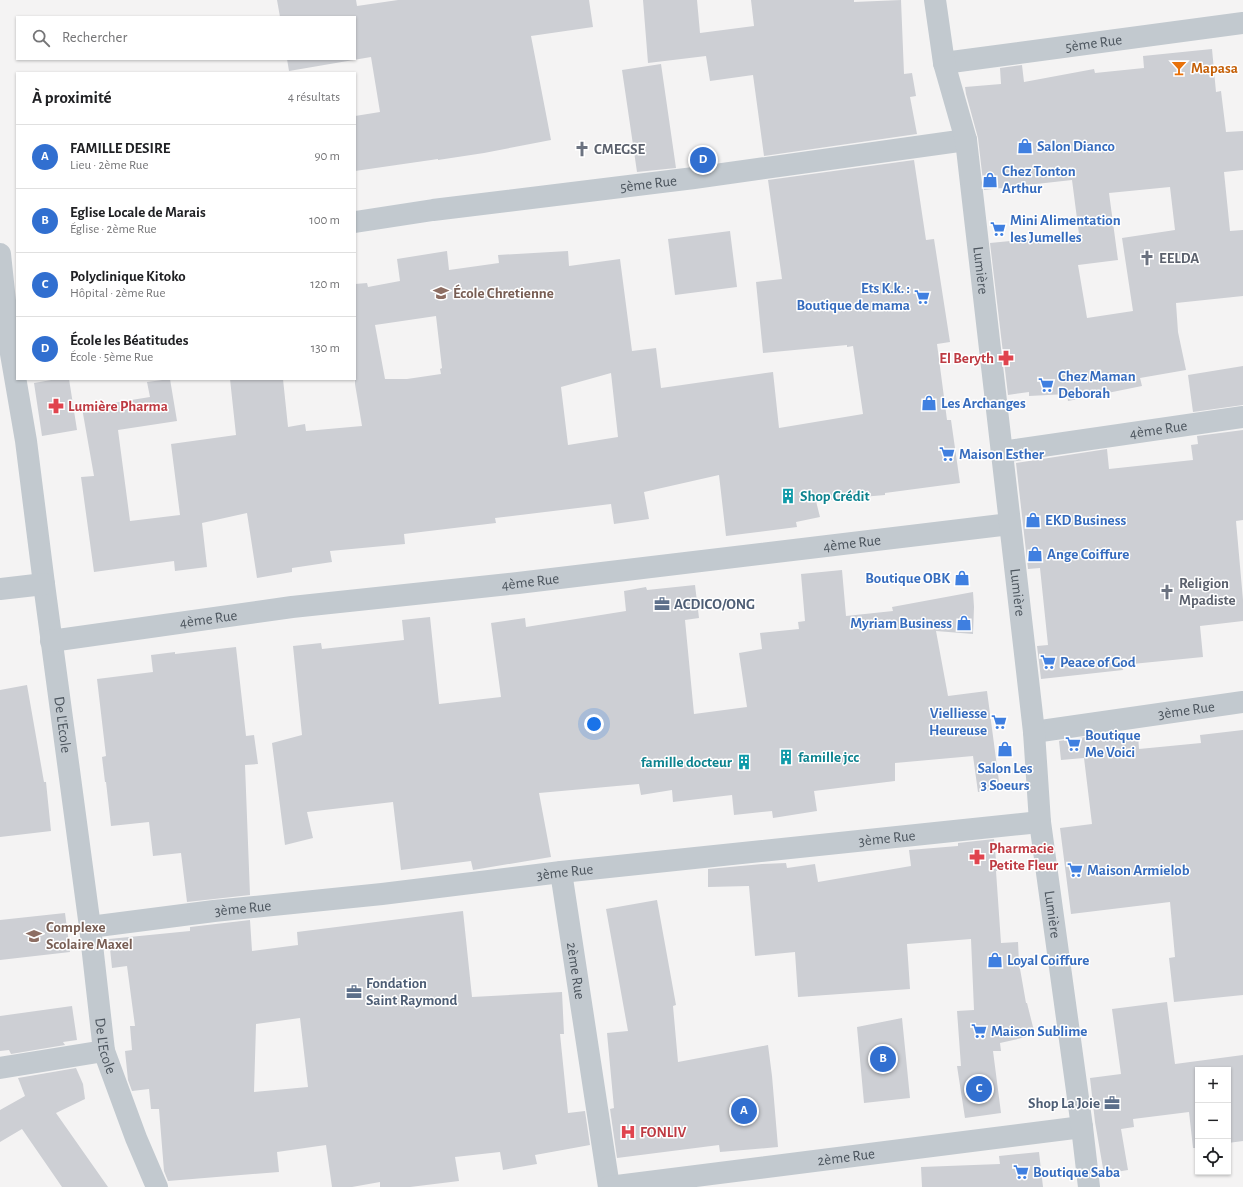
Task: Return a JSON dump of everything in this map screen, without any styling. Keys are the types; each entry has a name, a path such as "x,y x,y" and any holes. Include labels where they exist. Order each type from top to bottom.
{"street":[{"name":"Lumière","path":"935,0 944,63 966,140 1034,732 1040,822 1089,1187"},
{"name":"5ème Rue","path":"944,63 1243,24"},
{"name":"5ème Rue","path":"356,222 433,210 694,178 966,140"},
{"name":"De L'Ecole","path":"0,254 7,276 10,348 26,441 90,928 104,1051 136,1138 157,1187"},
{"name":"4ème Rue","path":"1002,452 1243,416"},
{"name":"4ème Rue","path":"52,641 292,607 526,582 1010,524"},
{"path":"0,589 44,584"},
{"name":"3ème Rue","path":"1034,732 1243,702"},
{"name":"3ème Rue","path":"90,928 214,911 382,894 561,872 1040,822"},
{"name":"2ème Rue","path":"561,872 609,1187 1082,1127"},
{"path":"0,1068 104,1051"}],"building":[{"path":"277,0 356,0 357,6 398,0 589,0 593,27 531,36 551,140 484,153 356,171 356,116 380,112 371,57 356,60 356,16 280,16"},
{"path":"643,0 697,0 700,33 754,26 751,0 854,0 854,2 901,0 904,74 912,73 916,96 910,97 917,134 764,156 753,75 710,81 706,56 648,63"},
{"path":"1212,49 1216,92 1221,91 1226,132 1243,131 1243,170 1224,172 1230,231 1243,230 1243,296 1176,303 1178,332 1186,370 1140,378 1142,386 1068,401 1067,394 1029,396 1029,392 1008,395 990,243 1079,234 1072,180 984,190 978,138 965,87 1001,84 1000,68 1022,65 1024,82 1094,69 1095,73 1144,68 1143,56","holes":["1170,187 1175,230 1122,238 1133,311 1087,318 1078,265 1118,260 1109,193"]},
{"path":"287,60 353,60 289,71"},
{"path":"661,64 676,168 637,172 622,70"},
{"path":"914,160 926,240 934,239 950,342 937,344 947,420 951,420 960,483 885,493 885,495 816,501 820,517 796,522 797,527 726,536 719,475 644,492 649,519 614,524 611,504 495,518 496,523 404,534 405,544 330,551 332,562 292,568 292,572 257,578 247,513 202,523 207,567 175,571 174,561 94,572 81,477 94,476 82,408 150,397 147,382 170,380 177,421 118,430 130,521 180,515 171,444 236,435 230,380 283,380 288,427 305,424 306,431 362,426 355,384 356,284 367,283 368,287 400,281 397,259 447,251 449,270 499,263 498,255 568,251 569,266 620,259 632,351 656,348 661,388 773,372 779,428 863,414 853,346 847,347 847,345 763,353 756,282 782,279 768,180","holes":["436,316 442,368 440,369 441,374 407,379 385,379 375,325","611,373 618,437 568,445 561,387"]},
{"path":"730,231 737,287 675,295 668,239"},
{"path":"1243,366 1243,405 1193,412 1188,375"},
{"name":"Lumière Pharma","path":"51,380 69,380 77,430 42,436 34,383"},
{"path":"1243,430 1243,520 1236,521 1243,600 1243,621 1200,626 1203,657 1122,665 1123,670 1041,679 1037,646 1048,645 1040,568 1028,569 1016,463 1107,449 1109,469 1193,460 1191,445 1198,444 1197,436"},
{"path":"842,570 846,616 893,611 892,607 973,592 973,634 936,631 948,696 987,691 1000,789 978,792 973,756 895,763 895,781 814,791 817,811 773,818 772,811 734,815 732,795 673,802 672,790 641,795 639,784 539,793 551,857 473,870 471,861 401,870 393,802 307,812 313,838 285,845 272,743 302,735 293,646 321,643 322,649 404,640 402,620 430,617 439,704 501,697 491,623 525,618 526,627 626,611 624,591 646,587 647,590 695,585 699,618 685,620 694,714 747,707 739,653 762,649 760,633 799,629 798,622 805,621 801,574"},
{"path":"236,647 246,736 254,735 258,764 245,765 250,895 187,902 181,853 153,856 149,822 111,826 102,757 106,756 97,679 153,672 151,655 175,652 175,654"},
{"path":"27,685 44,782 46,782 51,831 0,837 0,690"},
{"path":"1243,730 1243,995 1174,1002 1169,958 1175,957 1170,902 1071,914 1060,828 1092,824 1084,758 1061,760 1059,741 1086,737 1086,740 1138,735 1139,749 1201,743 1200,735"},
{"path":"994,839 1001,943 1018,942 1019,963 1026,1003 1035,1035 1000,1043 1001,1051 993,1051 1001,1113 965,1118 957,1066 961,1066 957,1011 974,1010 971,939 907,944 910,989 798,997 795,952 755,956 749,886 708,887 708,869 786,863 787,868 815,864 818,882 911,866 909,850 958,846 958,843"},
{"path":"657,900 676,1005 673,1006 678,1062 768,1045 778,1147 720,1152 719,1145 617,1158 610,1109 614,1108 607,1033 628,1031 606,909"},
{"path":"463,911 472,997 562,992 564,1034 560,1034 568,1113 585,1111 590,1145 535,1155 537,1164 503,1170 500,1152 455,1157 459,1181 410,1187 380,1187 380,1182 352,1187 332,1187 326,1145 277,1152 279,1172 168,1181 164,1171 159,1109 151,1109 149,1089 132,1091 128,1080 125,1051 132,1050 130,1026 135,1026 127,966 112,968 109,939 190,931 190,927 250,920 252,951 298,945 297,932","holes":["300,1018 308,1087 254,1092 256,1024"]},
{"name":"Complexe Scolaire Maxel","path":"65,913 70,952 0,960 0,920"},
{"path":"1167,1002 1175,1064 1243,1055 1243,1141 1231,1143 1231,1067 1195,1067 1195,1148 1193,1148 1189,1112 1133,1119 1134,1127 1121,1129 1128,1170 1104,1174 1095,1122 1090,1078 1121,1074 1112,1009"},
{"path":"72,1006 77,1040 63,1042 65,1045 11,1054 9,1050 0,1051 0,1016"},
{"path":"902,1018 910,1098 864,1103 857,1027"},
{"path":"76,1068 83,1084 85,1099 56,1113 108,1187 62,1187 22,1129 0,1142 0,1110 25,1096 18,1078"},
{"path":"1039,1152 1043,1187 922,1187 921,1167 1000,1164 999,1156"}],"place":[{"name":"Mapasa","path":"1179,68"},
{"name":"Salon Dianco","path":"1025,146"},
{"name":"CMEGSE","path":"582,149"},
{"name":"École les Béatitudes","path":"703,160"},
{"name":"Chez Tonton Arthur","path":"990,180"},
{"name":"Mini Alimentation les Jumelles","path":"998,229"},
{"name":"EELDA","path":"1147,258"},
{"name":"École Chretienne","path":"441,293"},
{"name":"Ets K.k. : Boutique de mama","path":"922,297"},
{"name":"El Beryth","path":"1006,358"},
{"name":"Chez Maman Deborah","path":"1046,385"},
{"name":"Les Archanges","path":"929,403"},
{"name":"Lumière Pharma","path":"56,406"},
{"name":"Maison Esther","path":"947,454"},
{"name":"Shop Crédit","path":"788,496"},
{"name":"EKD Business","path":"1033,520"},
{"name":"Ange Coiffure","path":"1035,554"},
{"name":"Boutique OBK","path":"962,578"},
{"name":"Religion Mpadiste","path":"1167,592"},
{"name":"ACDICO/ONG","path":"662,604"},
{"name":"Myriam Business","path":"964,623"},
{"name":"Peace of God","path":"1048,662"},
{"name":"Vielliesse Heureuse","path":"999,722"},
{"name":"Boutique Me Voici","path":"1073,744"},
{"name":"Salon Les 3 Soeurs","path":"1005,749"},
{"name":"famille jcc","path":"786,757"},
{"name":"famille docteur","path":"744,762"},
{"name":"Pharmacie Petite Fleur","path":"977,857"},
{"name":"Maison Armielob","path":"1075,870"},
{"name":"Complexe Scolaire Maxel","path":"34,936"},
{"name":"Loyal Coiffure","path":"995,960"},
{"name":"Fondation Saint Raymond","path":"354,992"},
{"name":"Maison Sublime","path":"979,1031"},
{"name":"Eglise Locale de Marais","path":"883,1059"},
{"name":"Polyclinique Kitoko","path":"979,1089"},
{"name":"Shop La Joie","path":"1112,1103"},
{"name":"FAMILLE DESIRE","path":"744,1111"},
{"name":"FONLIV","path":"628,1132"},
{"name":"Boutique Saba","path":"1021,1172"}]}
